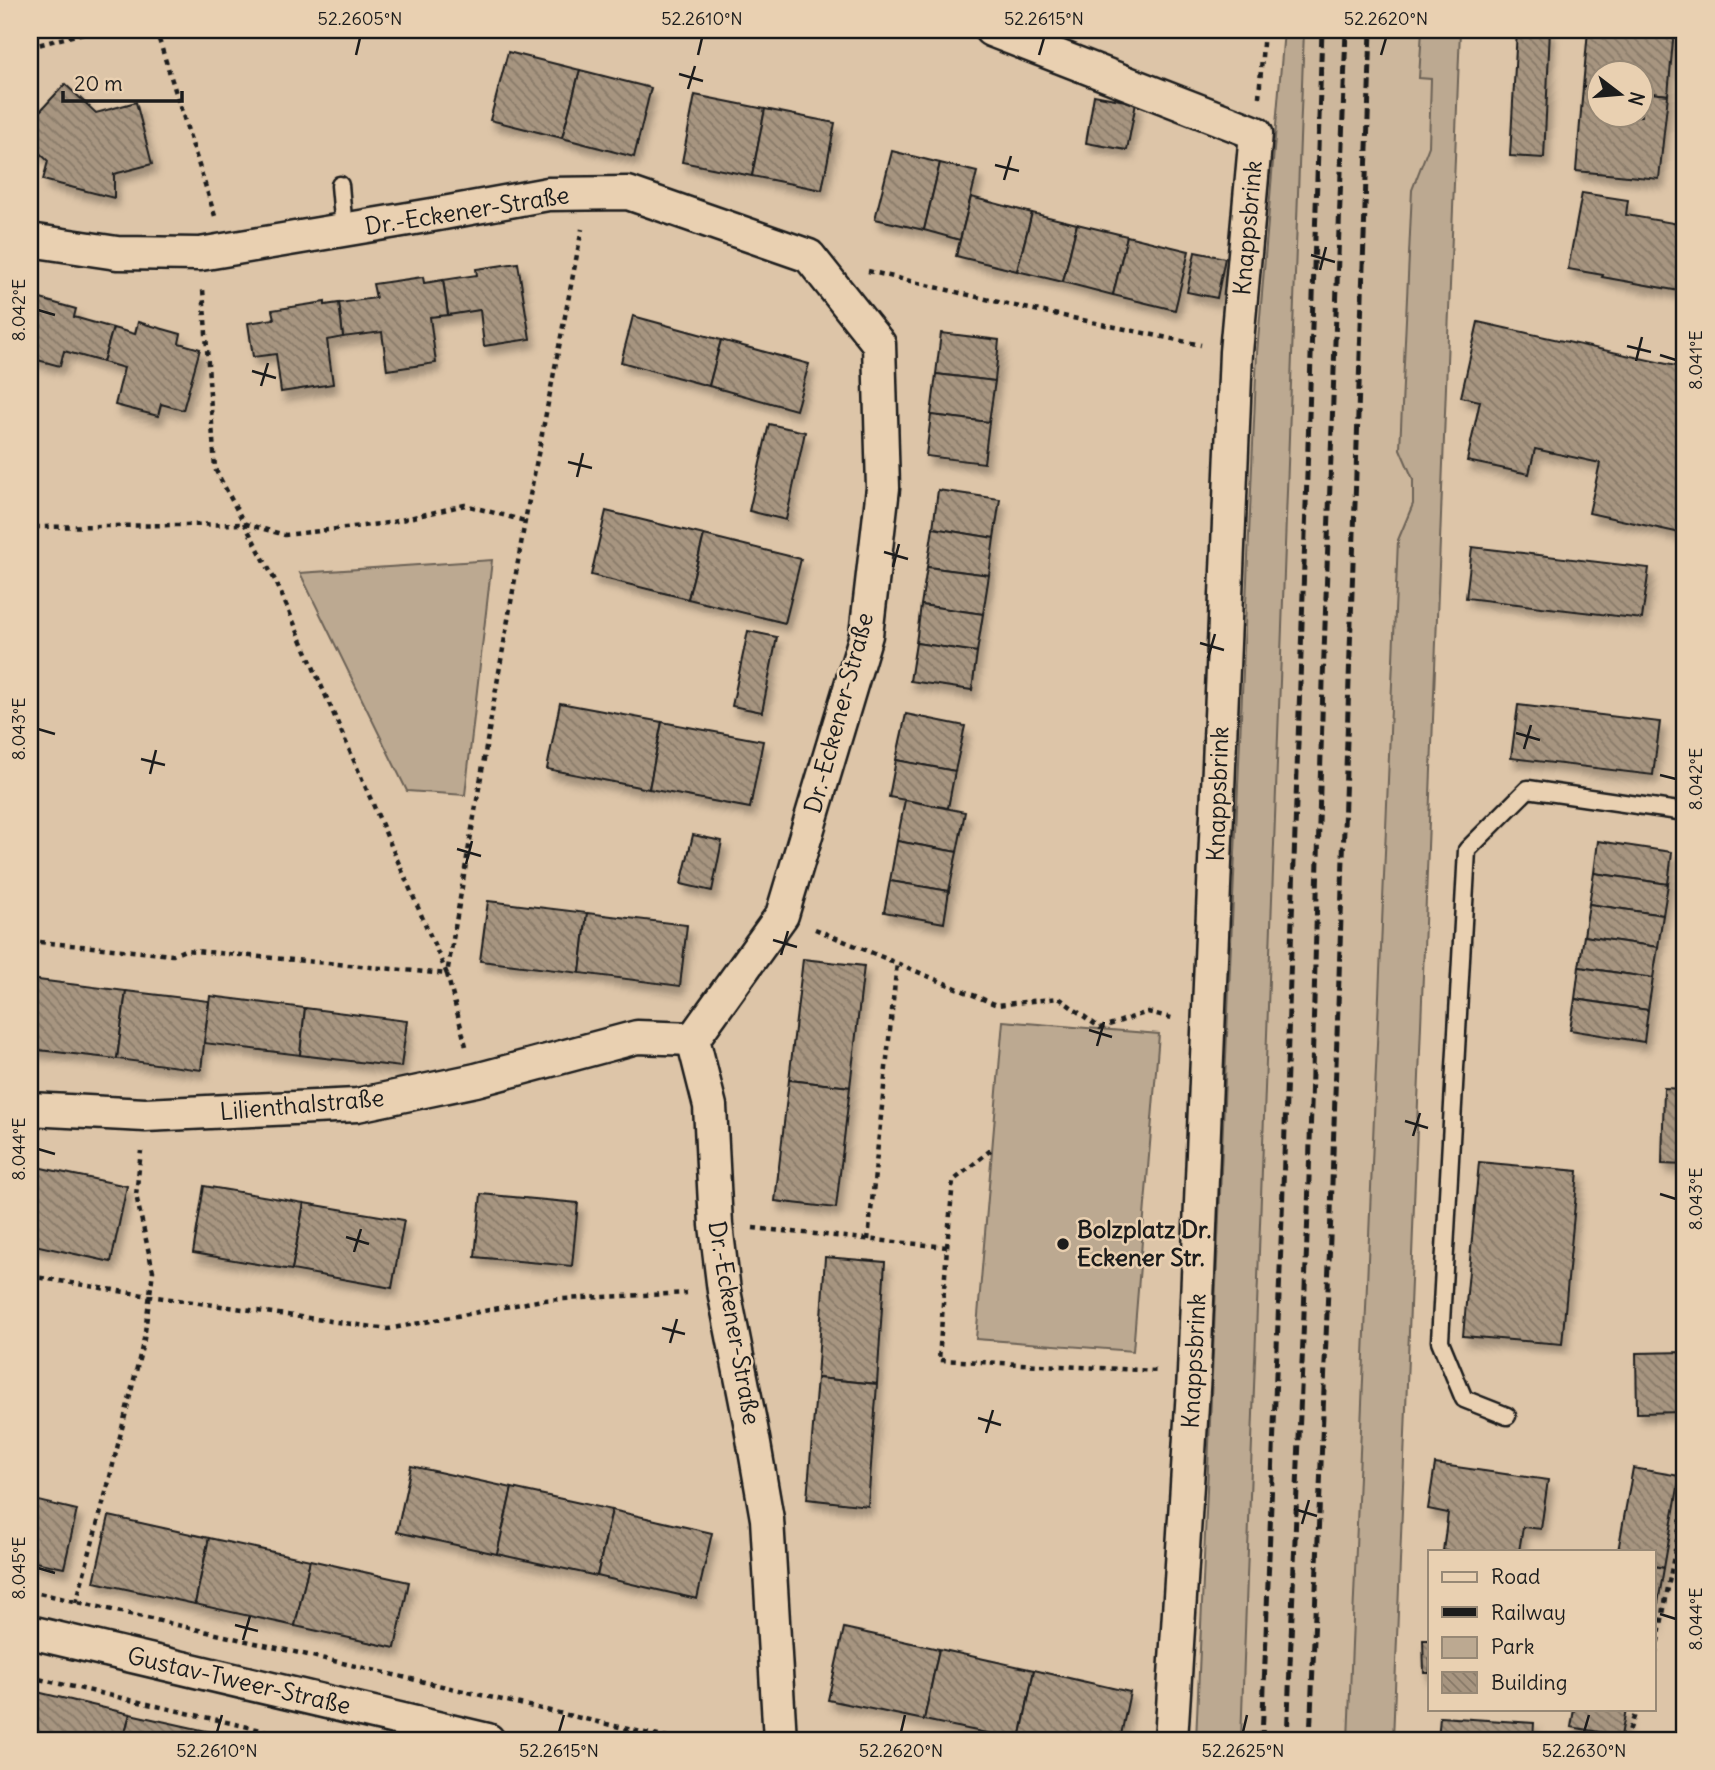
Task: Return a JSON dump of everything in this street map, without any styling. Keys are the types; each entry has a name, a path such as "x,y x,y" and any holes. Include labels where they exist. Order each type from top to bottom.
{"street":[{"name":"Knappsbrink","path":"990,30 1256,133 1236,352 1194,1373 1171,1740"},
{"name":"Dr.-Eckener-Straße","path":"30,240 117,253 213,252 548,194 628,193 809,256 879,344 883,488 866,635 782,915 693,1040 710,1106 716,1225 724,1291 767,1519 780,1740"},
{"name":"Lilienthalstraße","path":"30,1109 145,1115 357,1105 476,1080 637,1037 693,1040"},
{"name":"Gustav-Tweer-Straße","path":"30,1632 488,1740"}],"lane":[{"path":"340,185 344,230"},
{"path":"1507,1416 1464,1399 1440,1341 1467,850 1528,789 1685,812"}],"path":[{"path":"30,47 95,30"},
{"path":"156,30 213,252 215,469 277,584 447,974 476,1080"},
{"path":"1256,133 1264,30"},
{"path":"1680,148 1685,78"},
{"path":"447,974 525,521 589,194"},
{"path":"863,269 1011,305 1236,352"},
{"path":"30,537 37,527 246,524 285,535 388,523 465,505 525,521"},
{"path":"782,915 997,1006 1059,998 1100,1028 1148,1012 1208,1026"},
{"path":"30,941 173,955 185,950 447,974"},
{"path":"868,1240 897,963"},
{"path":"66,1641 144,1339 153,1271 136,1195 145,1115"},
{"path":"992,1149 953,1181 939,1360 1194,1373"},
{"path":"716,1225 947,1247"},
{"path":"30,1276 149,1296 388,1329 542,1300 724,1291"},
{"path":"1656,1651 1685,1497"},
{"path":"30,1591 676,1740"},
{"path":"30,1677 305,1740"},
{"path":"1628,1740 1637,1710"}],"shaded area":[{"path":"1304,30 1422,30 1419,77 1431,79 1429,146 1412,190 1400,449 1413,479 1413,504 1398,540 1348,1740 1241,1740"}],"green space":[{"path":"1284,30 1304,30 1241,1740 1196,1740 1257,353"},
{"path":"1422,30 1460,30 1393,1740 1348,1740 1398,540 1413,504 1413,479 1400,449 1412,190 1429,146 1431,79 1419,78"},
{"path":"492,560 465,795 407,791 300,573"},
{"name":"Bolzplatz Dr. Eckener Str.","path":"1003,1021 1159,1034 1133,1351 976,1339"}],"building":[{"path":"1517,30 1550,30 1544,158 1510,156"},
{"path":"1588,30 1674,30 1668,95 1656,94 1656,60 1586,60 1586,87 1583,87"},
{"path":"508,52 580,70 562,138 490,120"},
{"path":"580,70 651,88 634,157 562,138"},
{"path":"65,84 96,113 136,102 152,164 114,174 114,198 43,180 48,161 30,144 30,122"},
{"path":"1583,87 1586,87 1586,130 1656,130 1656,94 1668,95 1659,179 1576,171"},
{"path":"695,95 765,109 752,176 682,162"},
{"path":"1094,95 1136,103 1127,150 1086,143"},
{"path":"765,109 835,123 822,190 752,176"},
{"path":"892,151 940,163 924,230 875,219"},
{"path":"940,163 977,172 960,240 924,230"},
{"path":"1582,193 1628,200 1626,215 1685,225 1685,292 1568,269"},
{"path":"971,197 1032,213 1017,271 956,256"},
{"path":"1032,213 1077,224 1063,282 1017,271"},
{"path":"1077,224 1127,236 1113,295 1063,282"},
{"path":"1127,236 1189,251 1175,310 1113,295"},
{"path":"1195,252 1225,258 1217,298 1187,292"},
{"path":"518,263 530,339 484,346 480,310 448,315 443,280 477,275 476,269"},
{"path":"423,277 424,283 443,280 448,315 430,317 436,363 387,370 382,332 343,337 339,303 376,298 373,284"},
{"path":"30,296 76,309 74,317 113,328 103,362 64,351 60,366 30,358"},
{"path":"325,302 325,305 339,303 343,337 327,340 333,384 281,392 276,354 253,357 248,323 274,319 272,310"},
{"path":"633,316 721,340 709,386 621,362"},
{"path":"138,322 181,334 179,343 200,349 183,410 161,404 158,416 115,405 124,368 103,362 113,328 135,334"},
{"path":"1478,322 1685,368 1685,534 1589,513 1600,463 1535,449 1529,474 1467,461 1480,401 1461,397"},
{"path":"941,333 999,340 995,381 936,374"},
{"path":"721,340 809,364 796,410 709,386"},
{"path":"936,374 995,381 989,422 931,415"},
{"path":"931,415 989,422 984,463 926,456"},
{"path":"769,424 805,432 786,520 749,511"},
{"path":"938,490 1000,499 994,538 933,528"},
{"path":"606,511 704,535 688,599 591,575"},
{"path":"933,528 994,538 989,575 927,567"},
{"path":"704,535 801,559 785,623 688,599"},
{"path":"1472,547 1649,568 1642,619 1466,598"},
{"path":"927,567 989,575 983,614 921,605"},
{"path":"921,605 983,614 977,652 916,643"},
{"path":"748,631 777,637 762,712 732,706"},
{"path":"916,643 977,652 972,690 910,681"},
{"path":"560,703 662,722 649,789 547,769"},
{"path":"1518,705 1660,722 1653,775 1511,758"},
{"path":"906,714 965,726 955,771 896,760"},
{"path":"662,722 763,741 750,808 649,789"},
{"path":"896,760 955,771 948,808 889,797"},
{"path":"905,800 965,812 957,852 897,841"},
{"path":"693,835 722,841 712,891 681,884"},
{"path":"897,841 957,852 949,891 890,881"},
{"path":"1598,841 1672,852 1668,884 1594,873"},
{"path":"1594,873 1668,884 1663,915 1589,904"},
{"path":"890,881 949,891 944,923 884,912"},
{"path":"488,901 587,913 580,973 480,961"},
{"path":"1589,904 1663,915 1658,947 1584,936"},
{"path":"587,913 687,925 680,986 580,973"},
{"path":"1584,936 1658,947 1653,978 1579,967"},
{"path":"803,959 864,966 850,1087 789,1080"},
{"path":"1579,967 1653,978 1648,1010 1575,999"},
{"path":"30,979 126,991 117,1059 30,1049"},
{"path":"126,991 209,1001 201,1070 117,1059"},
{"path":"210,996 305,1008 300,1055 204,1043"},
{"path":"1575,999 1648,1010 1644,1042 1570,1030"},
{"path":"305,1008 407,1021 401,1067 300,1055"},
{"path":"789,1080 850,1087 836,1208 775,1201"},
{"path":"1664,1088 1685,1089 1685,1165 1662,1164"},
{"path":"1479,1162 1578,1171 1562,1344 1463,1336"},
{"path":"32,1166 127,1186 111,1262 30,1244"},
{"path":"204,1186 304,1203 292,1270 193,1253"},
{"path":"481,1194 578,1203 572,1266 475,1257"},
{"path":"304,1203 404,1220 392,1288 292,1270"},
{"path":"825,1257 885,1262 877,1384 817,1378"},
{"path":"1685,1352 1685,1412 1637,1413 1636,1353"},
{"path":"817,1378 877,1384 868,1506 807,1499"},
{"path":"1435,1464 1548,1480 1541,1529 1523,1527 1519,1550 1443,1550 1448,1513 1428,1509"},
{"path":"411,1466 512,1488 497,1554 397,1532"},
{"path":"1633,1468 1680,1476 1664,1568 1656,1566 1656,1550 1618,1550"},
{"path":"512,1488 612,1510 597,1576 497,1554"},
{"path":"30,1499 77,1510 64,1568 30,1561"},
{"path":"612,1510 712,1533 697,1599 597,1576"},
{"path":"109,1516 209,1538 195,1604 94,1582"},
{"path":"209,1538 310,1560 295,1626 195,1604"},
{"path":"310,1560 409,1582 395,1648 295,1626"},
{"path":"1656,1566 1664,1568 1656,1615"},
{"path":"844,1628 939,1649 924,1720 828,1700"},
{"path":"1423,1640 1428,1640 1428,1673 1424,1673"},
{"path":"939,1649 1034,1670 1020,1740 924,1720"},
{"path":"1034,1670 1130,1692 1120,1740 1020,1740"},
{"path":"37,1692 130,1714 123,1740 30,1740 30,1723"},
{"path":"1574,1710 1626,1710 1621,1736 1571,1727"},
{"path":"130,1714 229,1736 228,1740 123,1740"},
{"path":"1440,1717 1534,1723 1533,1740 1438,1740"}],"railway":[{"path":"1262,1740 1322,30"},
{"path":"1287,1740 1308,1213 1346,30"},
{"path":"1310,1740 1331,1213 1371,30"}],"place":[{"name":"Bolzplatz Dr. Eckener Str.","path":"1063,1244"}]}
